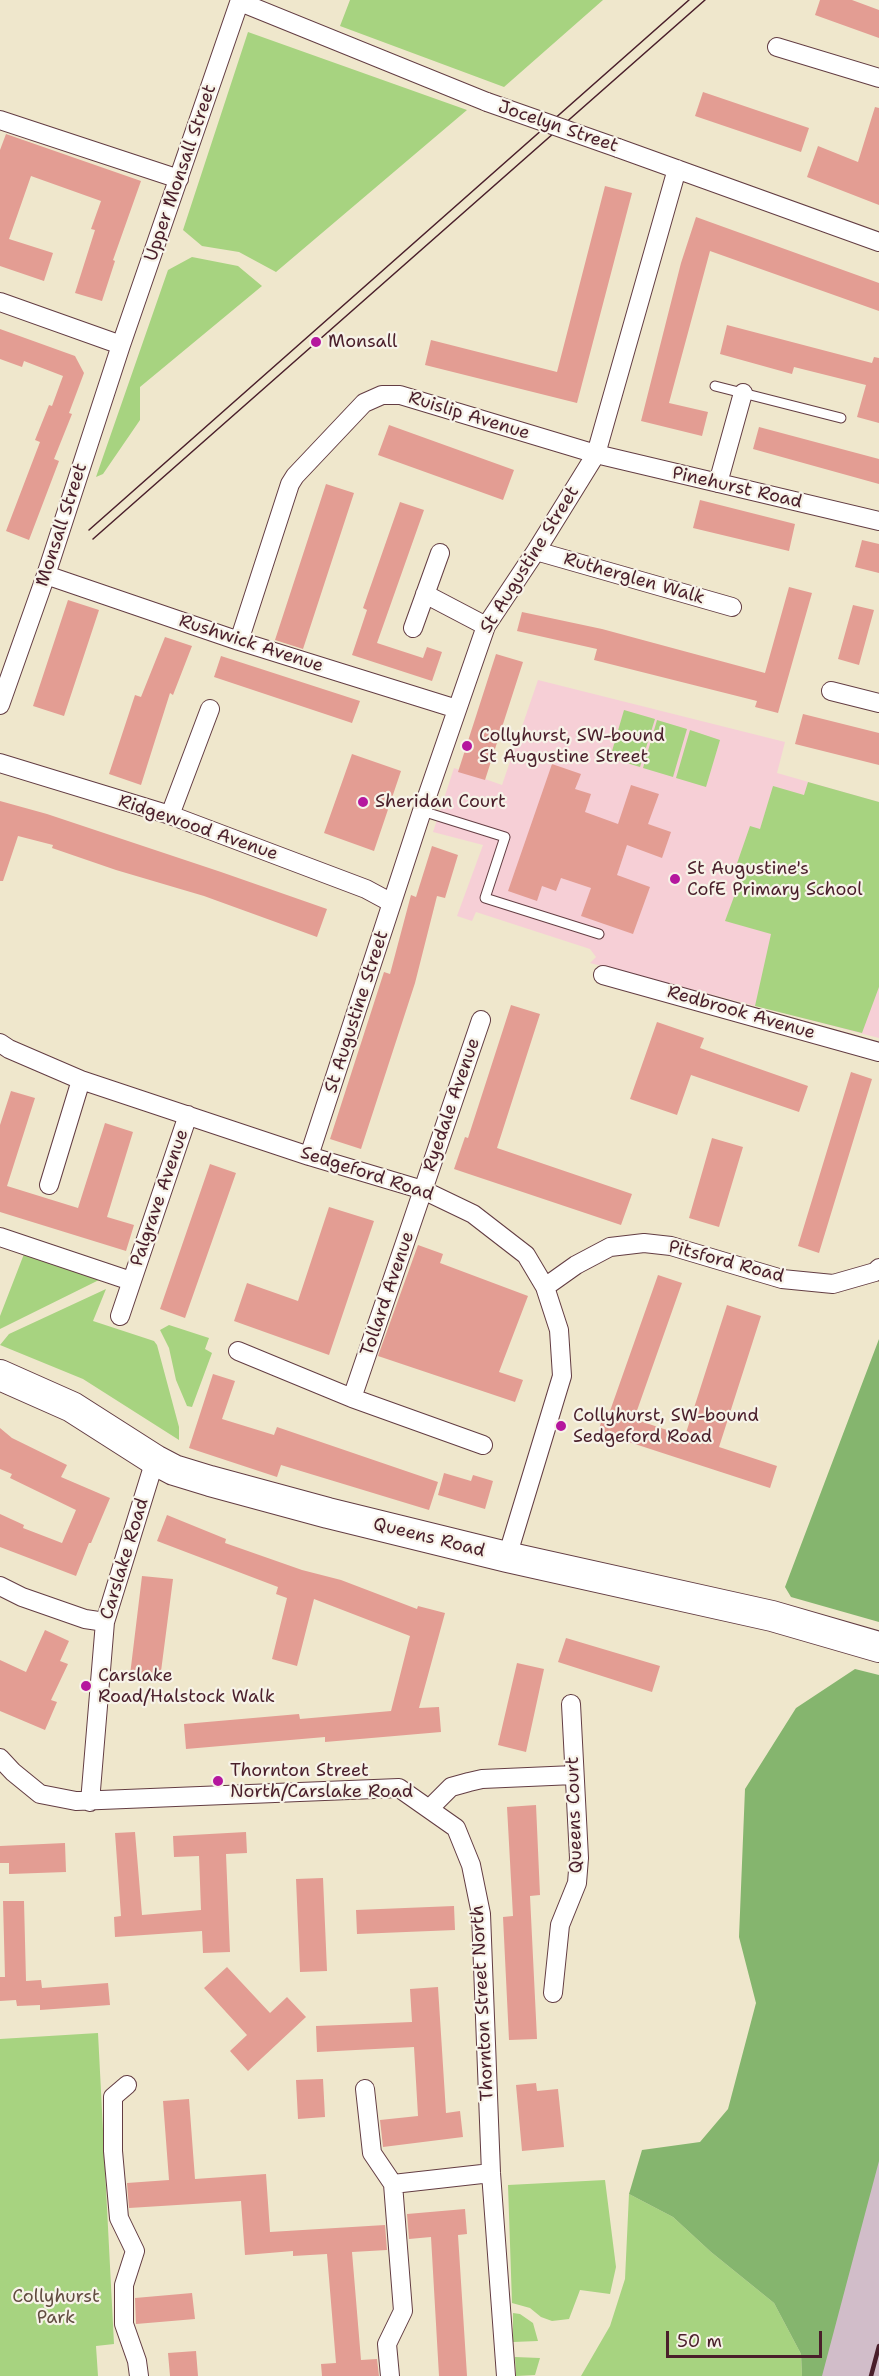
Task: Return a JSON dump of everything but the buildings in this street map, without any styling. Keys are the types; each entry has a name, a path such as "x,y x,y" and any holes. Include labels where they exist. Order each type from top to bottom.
{"highway":[{"name":"Queens Road","path":"0,1375 72,1407 154,1460 174,1470 247,1492 507,1557 772,1616 879,1647"}],"street":[{"name":"Jocelyn Street","path":"240,1 487,102 879,242"},
{"name":"Upper Monsall Street","path":"121,345 240,1"},
{"path":"777,47 879,78"},
{"path":"0,120 179,179"},
{"name":"St Augustine Street","path":"309,1156 422,811 486,626 596,454 677,169"},
{"path":"0,302 121,345"},
{"name":"Monsall Street","path":"0,705 46,575 121,345"},
{"path":"718,483 743,393"},
{"name":"Ruislip Avenue","path":"239,641 290,484 302,467 364,403 373,398 382,395 400,396 596,454"},
{"name":"Pinehurst Road","path":"596,454 879,521"},
{"name":"Rutherglen Walk","path":"536,551 732,607"},
{"path":"413,628 440,553"},
{"name":"Rushwick Avenue","path":"46,575 239,641 457,709"},
{"path":"425,594 486,626"},
{"path":"831,691 879,703"},
{"path":"170,815 210,709"},
{"name":"Ridgewood Avenue","path":"0,763 170,815 366,889 392,903"},
{"name":"Redbrook Avenue","path":"603,975 879,1052"},
{"name":"Ryedale Avenue","path":"423,1190 481,1020"},
{"name":"Sedgeford Road","path":"0,1043 81,1080 309,1156 423,1190 473,1214 526,1255 545,1287 559,1330 562,1376 507,1557"},
{"path":"49,1185 81,1080"},
{"name":"Palgrave Avenue","path":"120,1316 188,1115"},
{"name":"Tollard Avenue","path":"352,1398 423,1190"},
{"name":"Palgrave Avenue","path":"0,1237 131,1281"},
{"name":"Pitsford Road","path":"545,1287 576,1265 610,1247 644,1243 671,1246 782,1279 833,1284 874,1272 879,1268"},
{"path":"238,1350 352,1398 483,1445"},
{"name":"Carslake Road","path":"90,1802 105,1622 154,1460"},
{"path":"0,1586 22,1597 85,1619 105,1622"},
{"name":"Queens Court","path":"554,1994 560,1925 577,1883 579,1858 571,1704"},
{"name":"Thornton Street North","path":"0,1758 40,1794 90,1802 399,1788 456,1828 471,1865 481,1914 491,2173 506,2376"},
{"path":"430,1808 451,1787 468,1782 482,1779 574,1775"},
{"path":"127,2085 113,2097 113,2151 119,2218 135,2252 124,2285 124,2324 137,2361 139,2376"},
{"path":"365,2089 372,2153 393,2184 403,2311 387,2344 390,2376"},
{"path":"393,2184 491,2173"}],"lane":[{"path":"714,386 841,418"},
{"path":"422,811 505,837 485,898 599,934"}],"shaded area":[{"name":"St Augustine's CofE Primary School","path":"538,680 785,742 777,773 879,802 879,1038 590,963 596,957 590,949 476,912 472,921 457,916 483,845 433,832 454,768 502,785"},
{"path":"879,2127 879,2376 812,2376"}],"green space":[{"path":"350,0 603,0 504,87 340,26"},
{"path":"248,32 467,110 276,272 239,252 202,246 183,230"},
{"path":"192,257 238,266 262,286 140,387 140,420 103,474 96,477 168,270"},
{"path":"624,710 655,719 640,767 610,758"},
{"path":"657,720 687,729 673,777 643,768"},
{"path":"690,730 720,740 706,787 676,778"},
{"path":"808,782 879,802 879,987 862,1033 755,1006 771,934 725,921 742,875 734,872 750,826 760,829 773,786 804,795"},
{"path":"24,1254 101,1279 0,1329 0,1316"},
{"path":"106,1289 93,1321 154,1341 157,1345 179,1427 179,1440 83,1379 0,1345 9,1334"},
{"path":"169,1325 209,1338 205,1349 212,1353 192,1407 187,1406 176,1380 169,1348 160,1330"},
{"path":"879,1339 879,1622 791,1597 785,1587"},
{"path":"855,1669 879,1675 879,2161 822,2376 802,2376 801,2354 774,2303 711,2252 673,2217 629,2194 642,2150 700,2142 728,2109 756,2003 739,1937 745,1789 796,1708"},
{"name":"Collyhurst Park","path":"98,2033 114,2344 96,2346 98,2376 0,2376 0,2039"},
{"path":"605,2180 616,2267 610,2294 580,2290 569,2319 552,2321 541,2317 530,2308 512,2303 508,2185"},
{"path":"629,2194 673,2217 711,2252 774,2303 801,2354 802,2376 581,2376 610,2326 625,2279"},
{"path":"513,2313 520,2314 533,2323 538,2341 513,2342"},
{"path":"515,2357 540,2358 535,2375 516,2376"}],"tram line":[{"path":"89,530 689,0"},
{"path":"93,539 705,0"}],"railway":[{"path":"871,2376 879,2346"}],"place":[{"name":"Monsall","path":"316,342"},
{"name":"Collyhurst, SW-bound St Augustine Street","path":"467,746"},
{"name":"Sheridan Court","path":"363,802"},
{"name":"St Augustine's CofE Primary School","path":"675,879"},
{"name":"Collyhurst, SW-bound Sedgeford Road","path":"561,1426"},
{"name":"Carslake Road/Halstock Walk","path":"86,1686"},
{"name":"Thornton Street North/Carslake Road","path":"218,1781"}]}
